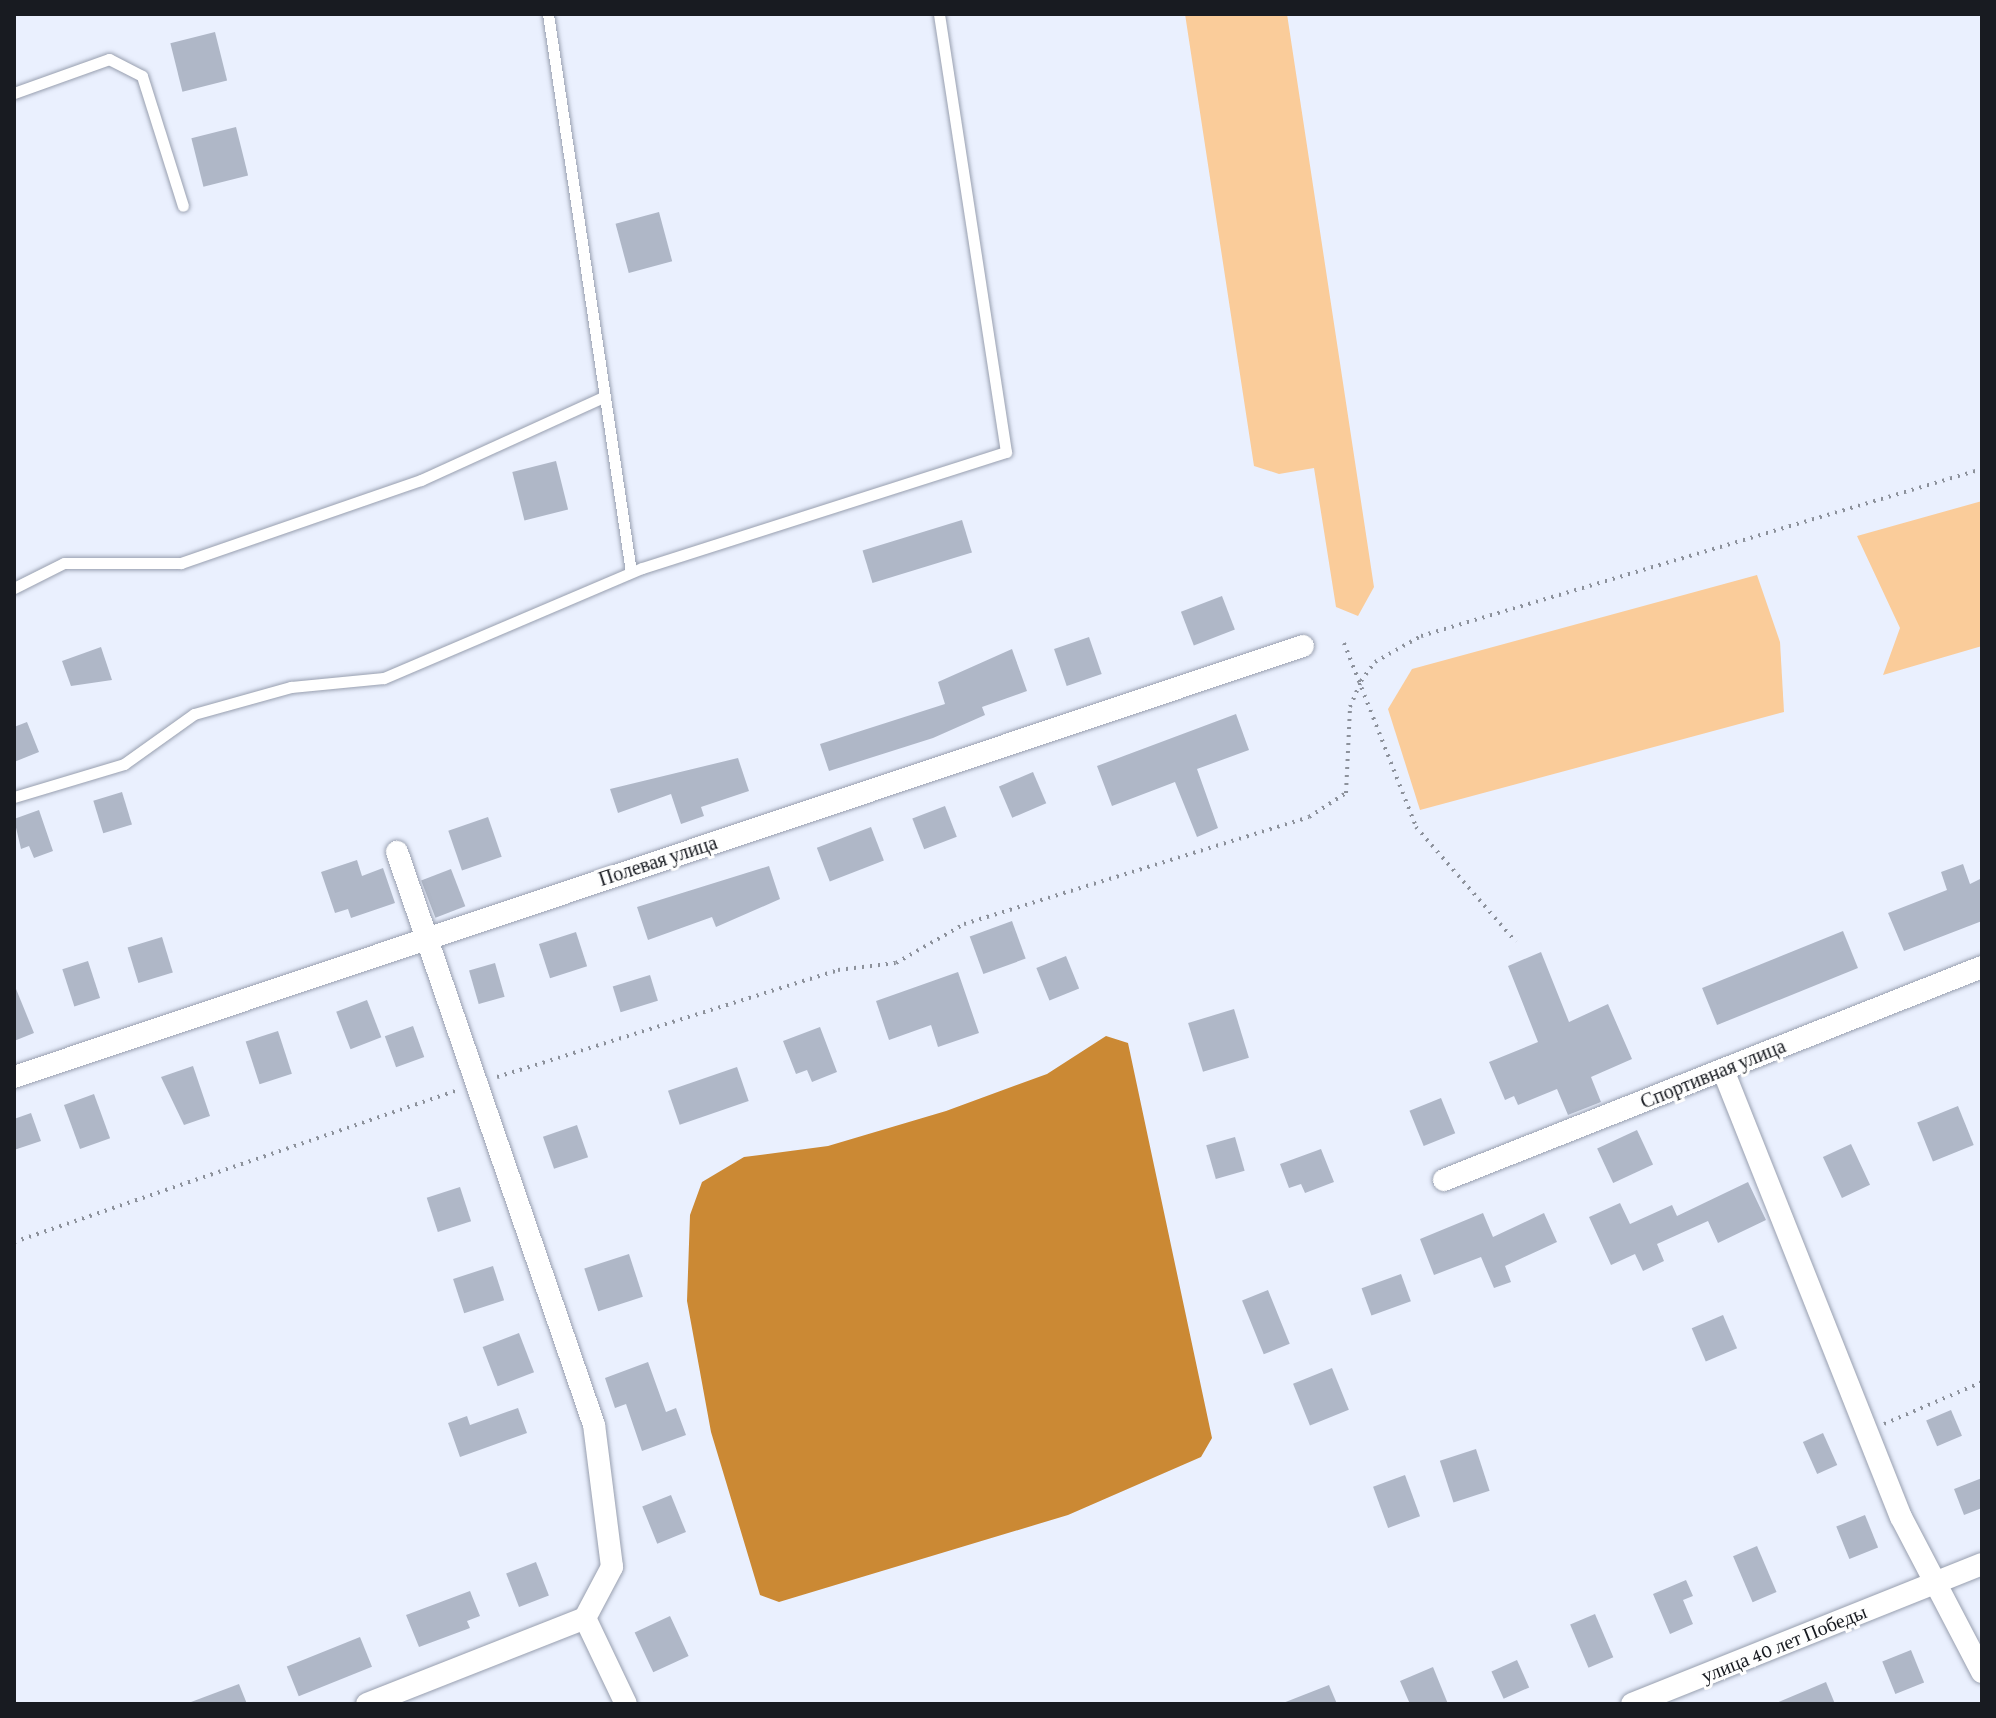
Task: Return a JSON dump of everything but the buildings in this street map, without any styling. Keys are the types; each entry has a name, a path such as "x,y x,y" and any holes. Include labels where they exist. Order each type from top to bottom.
{"street":[{"name":"Полевая улица","path":"14,1077 1303,646"},
{"path":"367,1704 585,1618 612,1567 594,1425 397,852"},
{"name":"Спортивная улица","path":"1444,1180 1982,967"},
{"path":"1723,1070 1867,1431 1936,1583 1982,1672"},
{"name":"улица 40 лет Победы","path":"1632,1704 1982,1564"},
{"path":"585,1618 626,1704"}],"lane":[{"path":"548,14 631,572"},
{"path":"14,797 124,764 194,714 291,687 384,678 631,572 1006,452 939,14"},
{"path":"14,93 109,59 142,76 183,206"},
{"path":"14,588 64,563 181,563 421,480 605,396"}],"path":[{"path":"14,1242 475,1084 838,970 896,963 964,924 1334,807 1346,793 1358,690 1375,662 1421,636 1982,469"},
{"path":"1344,643 1358,690 1416,827 1516,942"},
{"path":"1867,1431 1982,1382"}],"shaded area":[{"path":"1185,14 1287,14 1374,587 1358,616 1336,607 1314,468 1279,474 1254,466"},
{"path":"1982,501 1982,646 1883,675 1900,628 1857,536"},
{"path":"1757,575 1780,642 1784,712 1420,810 1388,709 1412,669"},
{"path":"1106,1036 1128,1043 1212,1438 1201,1457 1068,1515 779,1602 760,1595 711,1432 687,1301 690,1215 702,1182 744,1157 828,1146 946,1111 1047,1074"}]}
